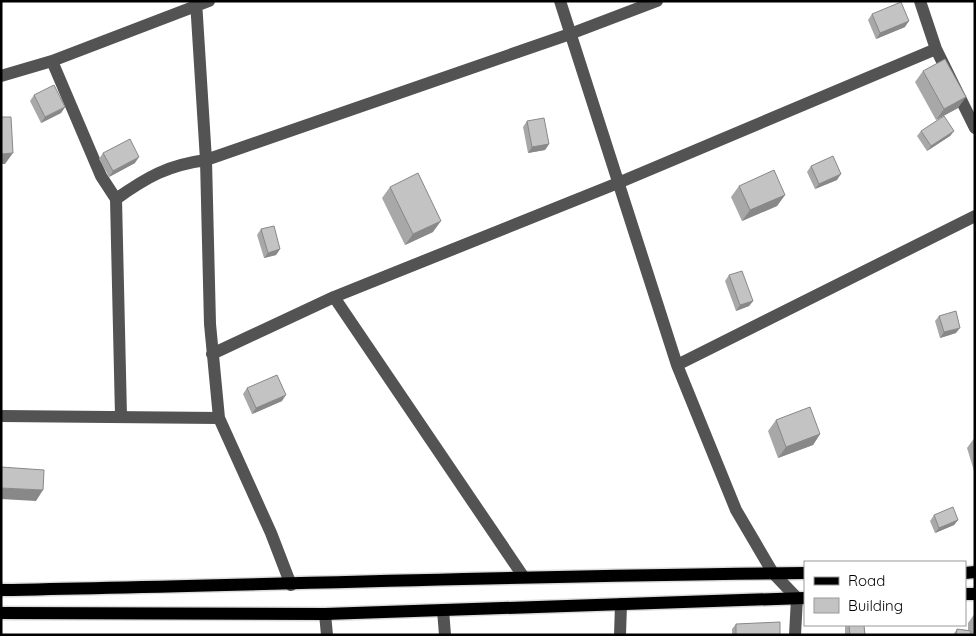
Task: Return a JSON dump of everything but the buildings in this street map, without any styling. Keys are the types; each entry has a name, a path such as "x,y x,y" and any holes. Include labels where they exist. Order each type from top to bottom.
{"main road":[{"path":"1,590 291,585 523,576 804,573"},
{"path":"1,613 325,614 801,598"}],"street":[{"path":"560,1 677,365 736,510 773,574 801,598 795,635"},
{"path":"116,198 148,176 162,170 182,163 206,160 570,34 657,1"},
{"path":"920,1 936,49 975,128"},
{"path":"1,76 52,61 200,3 212,354 219,418 271,533 291,585"},
{"path":"212,354 334,297 618,183 936,49"},
{"path":"52,61 101,176 116,198 121,416"},
{"path":"677,365 975,216"},
{"path":"334,297 523,576"},
{"path":"1,416 219,418"},
{"path":"620,635 621,604"},
{"path":"443,610 445,635"},
{"path":"325,614 327,635"}]}
